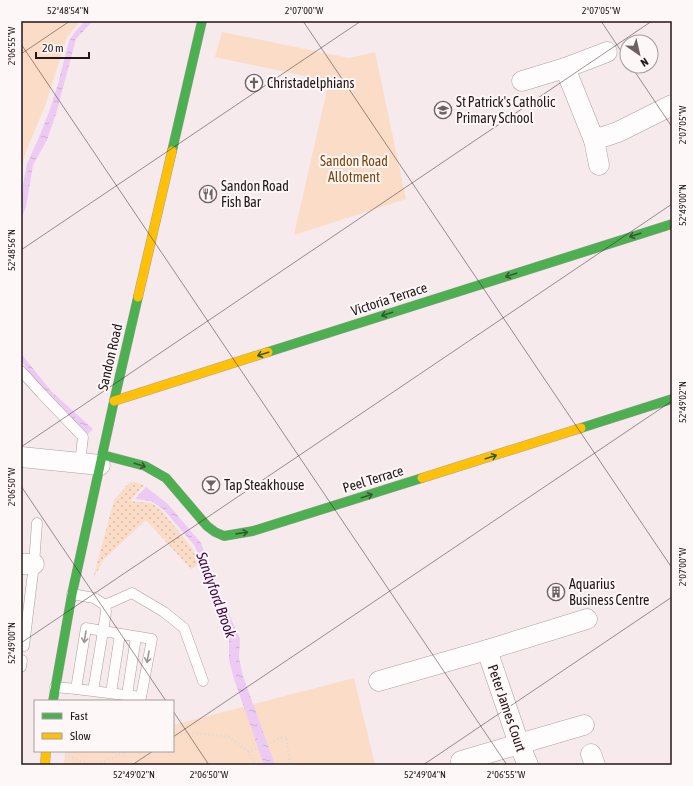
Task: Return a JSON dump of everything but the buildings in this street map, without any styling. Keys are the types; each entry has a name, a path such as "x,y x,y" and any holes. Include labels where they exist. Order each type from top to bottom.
{"street":[{"name":"Sandon Road","path":"53,700 72,594 114,401 202,21"},
{"path":"522,81 565,68 608,52"},
{"path":"565,68 594,140 598,165"},
{"path":"594,140 618,132 672,105"},
{"name":"Victoria Terrace","path":"114,401 672,224"},
{"name":"Peel Terrace","path":"102,460 145,466 166,478 207,526 224,536 253,531 672,399"},
{"path":"21,457 80,463 102,460"},
{"path":"379,681 587,619"},
{"name":"Peter James Court","path":"487,650 519,744 528,765"},
{"path":"461,761 584,725"},
{"path":"45,765 46,752"}],"lane":[{"path":"21,371 83,437 80,463"},
{"path":"24,646 27,564 37,523"},
{"path":"105,605 132,592 164,612 184,628 203,681"},
{"path":"72,594 94,598 105,605 106,612 104,631 91,694"},
{"path":"55,687 76,689 91,694 111,693 127,695 141,699 152,639 86,628 76,689"},
{"path":"111,693 120,634"},
{"path":"127,695 136,637"}],"path":[{"path":"174,736 187,733 228,736 248,752 255,765"},
{"path":"248,752 286,736 290,765"},
{"path":"61,753 93,765 125,752"}],"green space":[{"path":"21,21 80,21 67,37 45,106 27,149 21,168"},
{"name":"Sandon Road Allotment","path":"222,32 349,58 375,52 406,199 294,235 329,81 215,57"},
{"path":"134,482 144,485 130,501 151,503 161,510 192,548 199,564 191,569 146,520 104,559 93,579 114,500 129,483"},
{"path":"354,678 375,765 64,765 65,752 174,752 174,725"}],"water":[{"path":"85,21 93,21 76,39 56,114 47,140 33,165 26,207 21,218 21,194 27,164 49,112 69,41"},
{"path":"21,351 23,356 52,392 93,429 87,435 47,396 21,361"},
{"name":"Sandyford Brook","path":"146,487 168,504 201,543 219,592 240,639 239,658 243,676 275,765 264,765 234,679 229,660 229,640 195,546 163,509 151,501 135,499"}],"traffic: fast":[{"path":"172,151 202,21"},
{"path":"268,352 672,224"},
{"path":"53,700 72,594 138,297"},
{"path":"581,428 672,399"},
{"path":"103,455 145,466 166,478 207,526 224,536 253,531 422,478"}],"traffic: slow":[{"path":"138,297 172,151"},
{"path":"114,401 268,352"},
{"path":"422,478 581,428"},
{"path":"45,765 46,752"}],"place":[{"name":"Christadelphians","path":"254,83"},
{"name":"St Patrick's Catholic Primary School","path":"443,110"},
{"name":"Sandon Road Fish Bar","path":"208,194"},
{"name":"Tap Steakhouse","path":"211,485"},
{"name":"Aquarius Business Centre","path":"556,592"}]}
